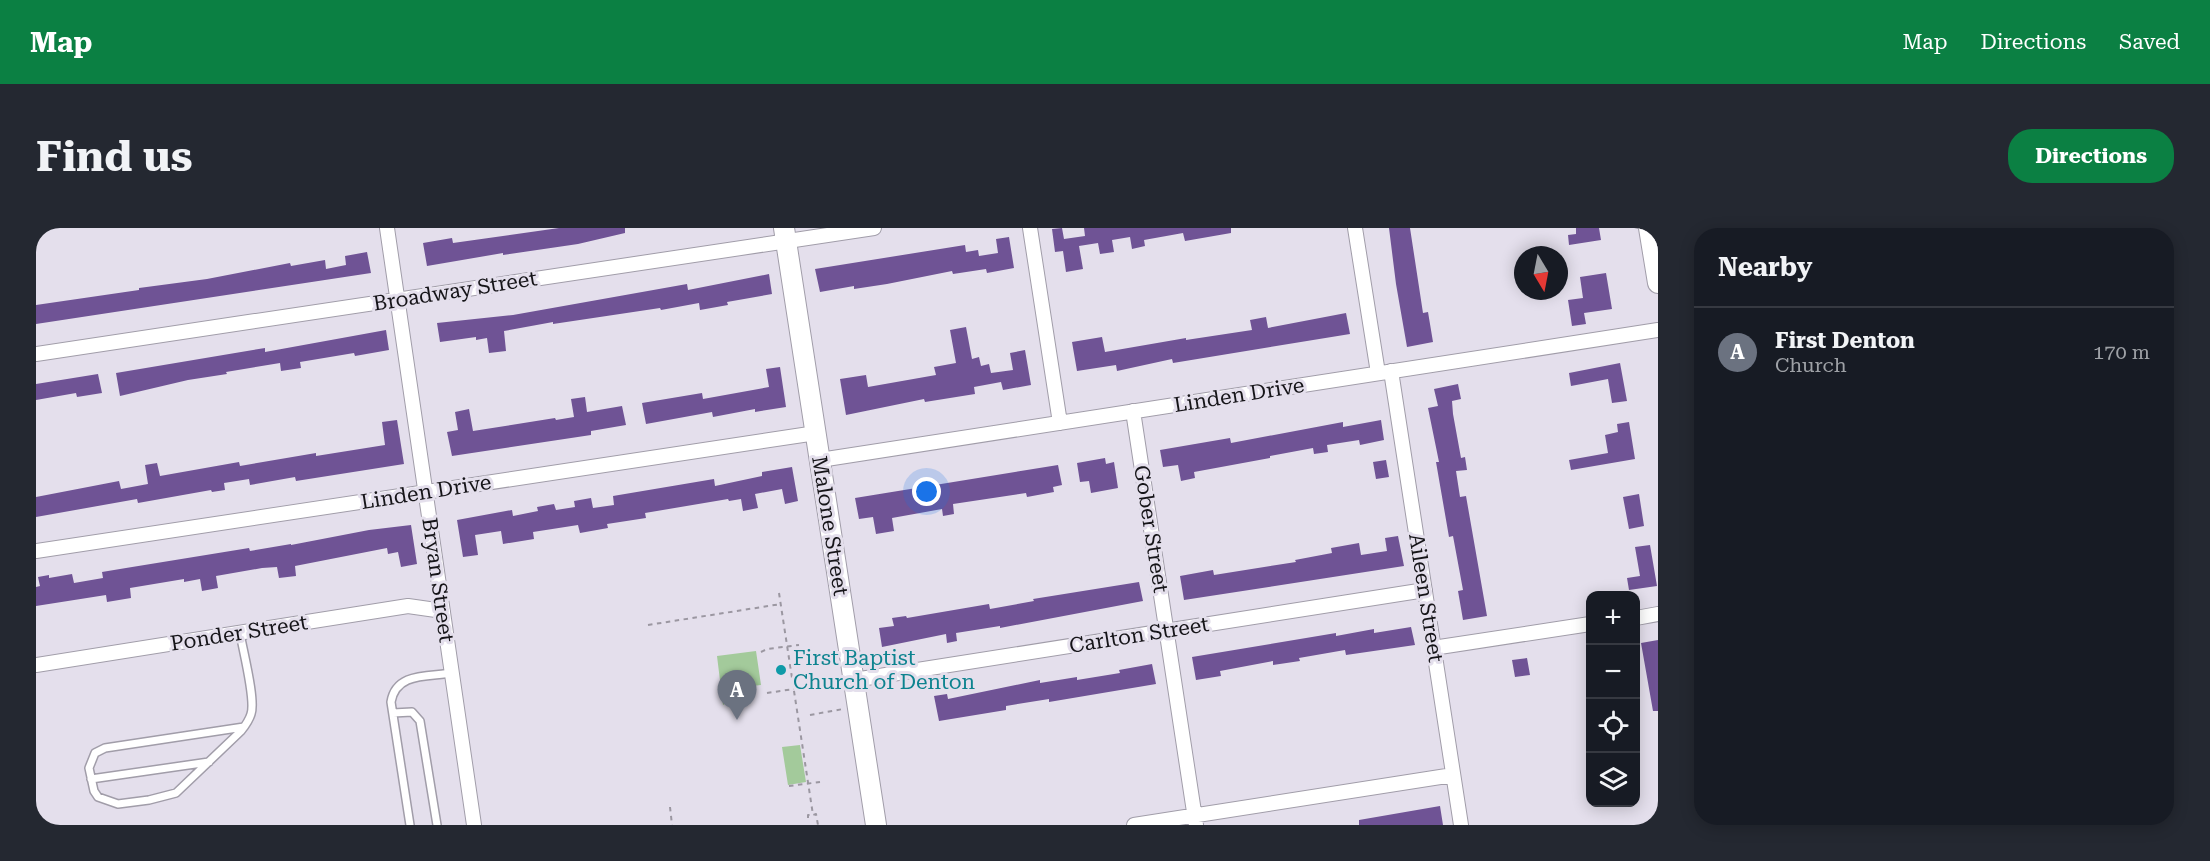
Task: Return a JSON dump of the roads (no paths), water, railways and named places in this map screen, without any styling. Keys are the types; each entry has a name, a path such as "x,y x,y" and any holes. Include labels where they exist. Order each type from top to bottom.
{"street":[{"name":"Bryan Street","path":"387,228 474,825"},
{"name":"Broadway Street","path":"36,354 397,300 785,235 874,228"},
{"path":"1030,228 1059,423"},
{"name":"Aileen Street","path":"1355,228 1425,590 1461,825"},
{"path":"1649,228 1658,283"},
{"name":"Malone Street","path":"785,235 876,825"},
{"name":"Linden Drive","path":"820,460 1658,330"},
{"name":"Gober Street","path":"1133,411 1196,820"},
{"name":"Linden Drive","path":"36,551 816,433"},
{"name":"Carlton Street","path":"854,680 1425,590"},
{"name":"Ponder Street","path":"36,665 408,606 443,612"},
{"path":"1640,617 1658,614"},
{"path":"1433,648 1586,625"},
{"path":"1134,825 1196,820 1453,775"}],"lane":[{"path":"240,633 252,706 252,714 244,727 176,793 149,800 118,804 98,797 94,791 89,768 91,759 95,753 105,748 244,727"},
{"path":"410,825 391,702 393,692 398,685 416,677 452,673"},
{"path":"393,713 412,712 420,721 437,825"},
{"path":"91,779 209,762"}],"place":[{"name":"First Baptist Church of Denton","path":"781,670"},
{"name":"First Denton","path":"737,720"}]}
